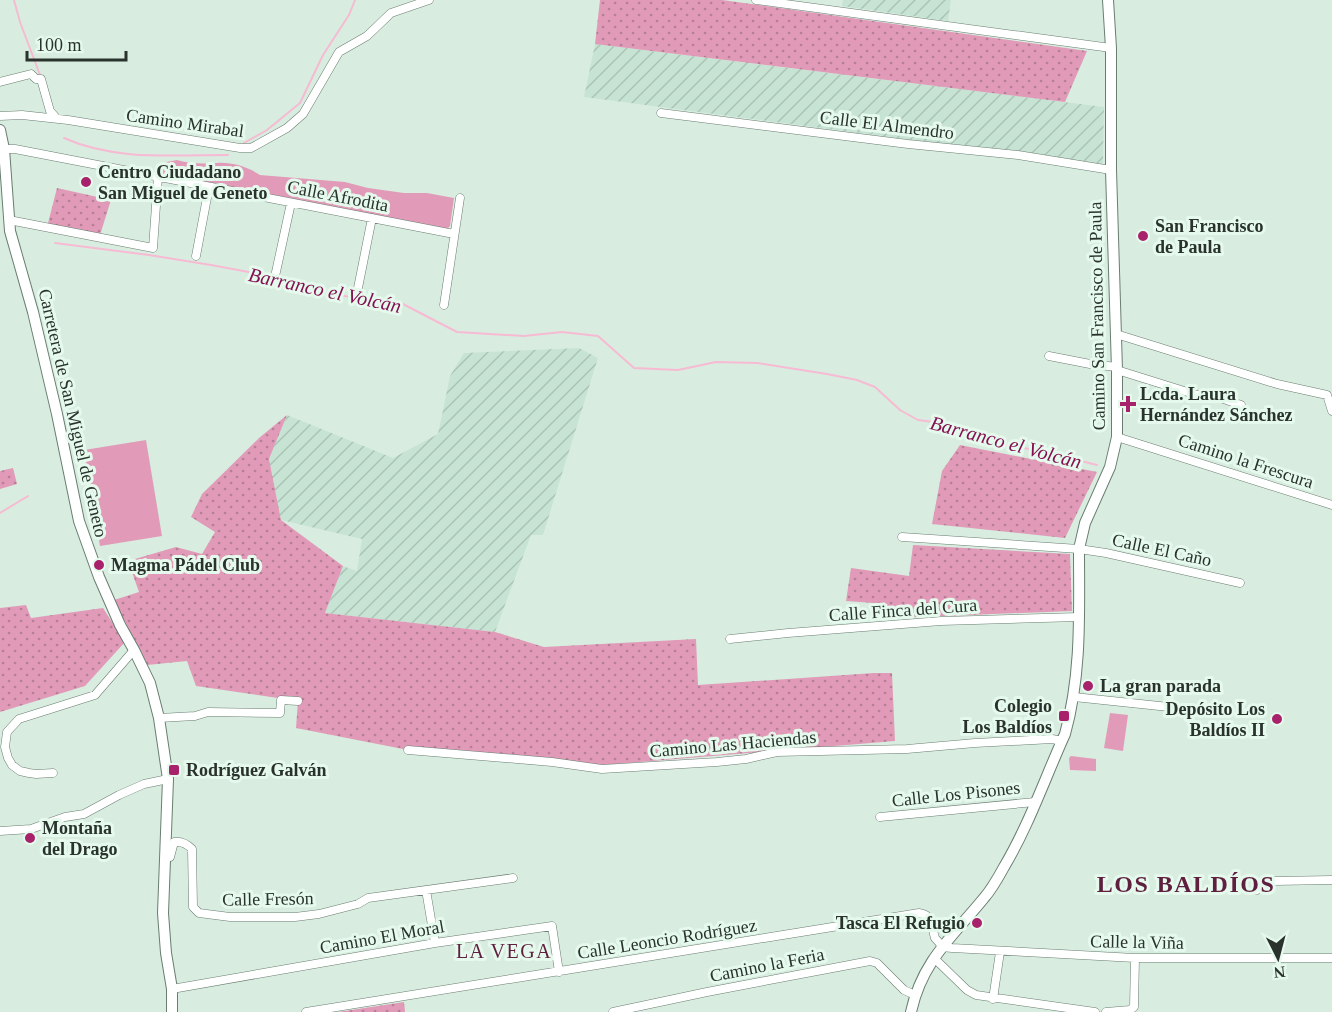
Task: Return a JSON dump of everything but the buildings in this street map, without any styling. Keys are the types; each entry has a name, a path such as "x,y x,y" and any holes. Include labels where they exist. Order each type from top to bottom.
{"main road":[{"name":"Camino San Francisco de Paula","path":"911,1012 915,995 926,971 942,947 986,896 1009,858 1062,741 1074,697 1079,656 1078,549 1085,523 1110,467 1117,436 1111,170 1111,48 1108,0"},
{"name":"Carretera de San Miguel de Geneto","path":"0,131 13,241 33,312 79,521 88,550 120,625 150,682 159,718 168,779 163,913 172,989 172,1012"}],"street":[{"name":"Camino Mirabal","path":"0,116 21,115 57,119 251,148 287,128 303,114 339,52 367,36 391,13 429,0"},
{"path":"756,0 1111,48"},
{"path":"0,82 32,74 36,79 42,79 50,111 57,119"},
{"name":"Calle El Almendro","path":"661,112 908,144 1018,155 1111,170"},
{"name":"Calle Afrodita","path":"3,149 15,149 454,234"},
{"path":"9,220 153,248 158,177"},
{"path":"196,256 209,187"},
{"path":"444,305 460,198"},
{"path":"276,272 291,203"},
{"path":"358,288 372,218"},
{"path":"1116,334 1277,384 1327,395 1332,411"},
{"path":"1049,356 1117,369 1197,395 1206,393 1241,405"},
{"name":"Camino la Frescura","path":"1117,436 1332,504"},
{"name":"Calle El Caño","path":"902,537 1078,549 1106,553 1240,583"},
{"name":"Calle Finca del Cura","path":"730,639 941,621 1079,617"},
{"path":"53,773 29,773 20,771 12,765 5,747 7,732 19,718 95,695 134,650"},
{"path":"1074,697 1169,707"},
{"path":"159,718 195,716 208,712 280,713 281,700 298,701"},
{"name":"Camino Las Haciendas","path":"408,750 542,761 602,769 717,762 746,759 777,752 907,749 1052,739 1062,741"},
{"path":"0,831 31,829 65,817 84,814 144,784 168,779"},
{"name":"Calle Los Pisones","path":"880,817 1035,802"},
{"name":"Calle Fresón","path":"165,857 170,858 174,842 187,844 192,849 194,907 199,913 230,917 295,917 319,914 358,904 368,898 513,878"},
{"path":"1257,890 1274,881 1332,880"},
{"path":"426,890 435,943"},
{"name":"Calle Leoncio Rodríguez","path":"306,1012 919,913 929,916 936,939 942,947"},
{"name":"Camino El Moral","path":"172,989 435,943 552,926 559,972"},
{"name":"Calle la Viña","path":"942,947 1135,958 1332,957"},
{"path":"993,999 1000,952"},
{"path":"1106,1012 1130,1010 1134,1007 1135,958"},
{"path":"935,959 976,995 1095,1012"},
{"name":"Camino la Feria","path":"614,1012 870,961 877,963 904,990 915,995"}],"shaded area":[{"path":"600,0 722,0 1087,51 1065,102 595,44"},
{"path":"843,0 951,0 948,21 842,6"},
{"path":"595,44 1104,107 1103,165 584,97"},
{"path":"177,160 197,163 228,163 245,167 260,175 345,182 368,188 404,193 427,193 454,198 450,226 447,229 162,174 161,163"},
{"path":"57,188 111,200 100,235 47,227"},
{"path":"579,348 598,358 543,535 531,535 495,632 325,613 343,566 357,571 362,539 281,520 269,459 287,415 393,458 438,434 450,376 464,353"},
{"path":"287,415 269,459 281,520 343,566 325,613 495,632 544,647 696,639 698,685 892,673 895,741 604,765 408,750 296,728 298,701 196,686 187,661 147,665 114,600 139,592 128,561 176,547 202,554 215,532 191,517 202,494 259,438"},
{"path":"146,440 162,536 100,546 84,450"},
{"path":"960,445 1097,472 1065,538 932,524 942,471"},
{"path":"13,468 17,484 0,489 0,471"},
{"path":"913,545 1070,554 1072,611 892,618 887,604 846,601 851,568 909,576"},
{"path":"26,605 31,618 103,608 125,642 85,686 0,712 0,608"},
{"path":"1110,713 1128,715 1123,751 1104,748"},
{"path":"1071,756 1096,759 1096,771 1070,770 1069,758"},
{"path":"404,1002 405,1012 338,1012"}],"waterway":[{"path":"14,0 40,75"},
{"path":"244,143 267,130 300,103 323,55 349,15 355,0"},
{"path":"64,138 83,145 124,153 166,156 228,155"},
{"name":"Barranco el Volcán","path":"55,243 211,265 254,273 281,283 321,292 401,303 457,332 524,336 562,332 598,336 634,368 678,370 716,362 757,363 857,380 875,387 900,410 918,420 940,423 999,444 1041,451 1097,465"},
{"path":"0,513 28,496"}],"place":[{"name":"Centro Ciudadano San Miguel de Geneto","path":"86,182"},
{"name":"San Francisco de Paula","path":"1143,236"},
{"name":"Lcda. Laura Hernández Sánchez","path":"1128,404"},
{"name":"Magma Pádel Club","path":"99,565"},
{"name":"La gran parada","path":"1088,686"},
{"name":"Colegio Los Baldíos","path":"1064,716"},
{"name":"Depósito Los Baldíos II","path":"1277,719"},
{"name":"Rodríguez Galván","path":"174,770"},
{"name":"Montaña del Drago","path":"30,838"},
{"name":"Tasca El Refugio","path":"977,923"}],"district":[{"name":"LOS BALDÍOS","path":"1186,884"},
{"name":"LA VEGA","path":"504,951"}]}
